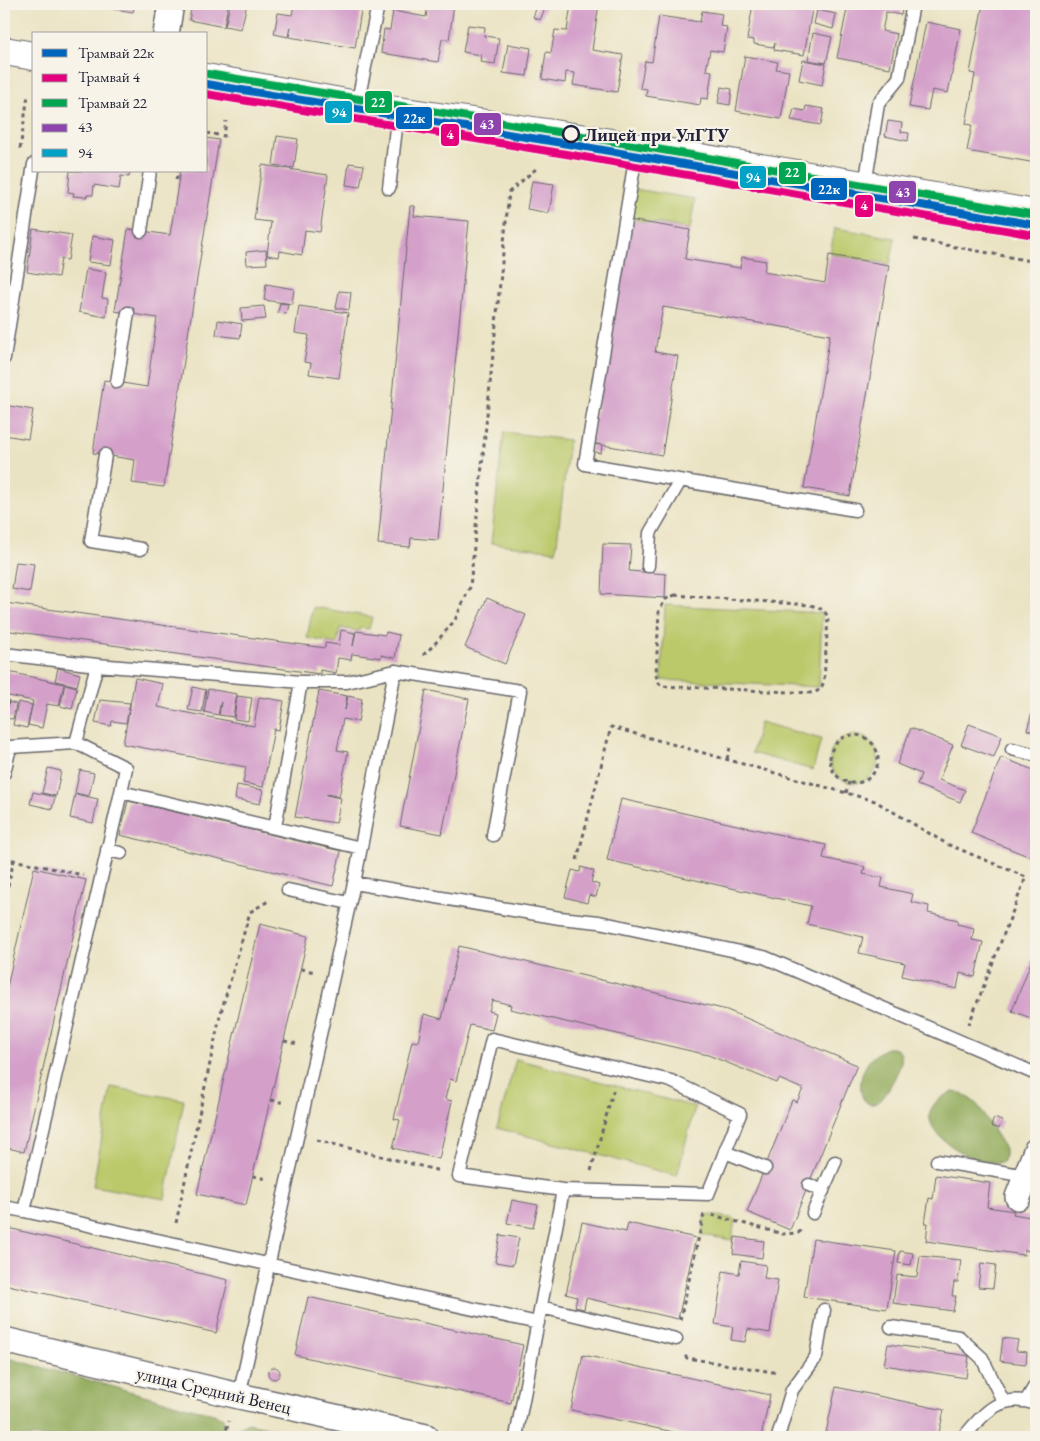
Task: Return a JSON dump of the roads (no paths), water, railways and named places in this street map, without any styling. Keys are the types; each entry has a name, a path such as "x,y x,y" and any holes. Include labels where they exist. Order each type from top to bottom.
{"street":[{"path":"166,32 171,4"},
{"path":"4,51 32,56"},
{"path":"208,78 357,105 637,148 1036,214"},
{"path":"1022,1187 1036,1151"},
{"name":"улица Средний Венец","path":"4,1340 235,1405 426,1437"}],"lane":[{"path":"357,105 378,5 376,4"},
{"path":"864,185 878,104 898,78 913,4"},
{"path":"389,188 398,111"},
{"path":"637,148 585,464 855,510"},
{"path":"4,358 33,172"},
{"path":"141,231 150,172"},
{"path":"117,382 128,313"},
{"path":"105,455 91,541 141,549"},
{"path":"648,566 650,533 680,481"},
{"path":"4,654 300,682 348,682 395,671 520,691 493,835"},
{"path":"76,743 96,664"},
{"path":"235,1405 354,883 395,671"},
{"path":"275,827 300,682"},
{"path":"4,773 7,746 76,743 126,768 24,1211"},
{"path":"1012,749 1036,756"},
{"path":"120,792 361,848"},
{"path":"107,850 121,853"},
{"path":"354,883 560,918 598,922 764,958 1036,1074"},
{"path":"288,890 349,903"},
{"path":"492,1039 671,1081 740,1114 725,1152 708,1194 563,1190 458,1176 492,1039"},
{"path":"725,1152 765,1168"},
{"path":"937,1161 1022,1187"},
{"path":"813,1213 835,1162"},
{"path":"809,1185 823,1191"},
{"path":"516,1437 563,1190"},
{"path":"4,1207 538,1322"},
{"path":"541,1307 676,1339"},
{"path":"778,1437 792,1390 816,1357 824,1310"},
{"path":"891,1327 958,1337 982,1358 1003,1401"},
{"path":"964,1437 984,1414 1003,1401 1031,1402 1036,1384"}],"tram line":[{"name":"22","path":"208,74 588,137 1036,215"},
{"name":"22к","path":"208,84 586,147 1036,225"},
{"name":"4","path":"208,94 1034,235"}],"place":[{"name":"Лицей при УлГТУ","path":"571,134"}]}
